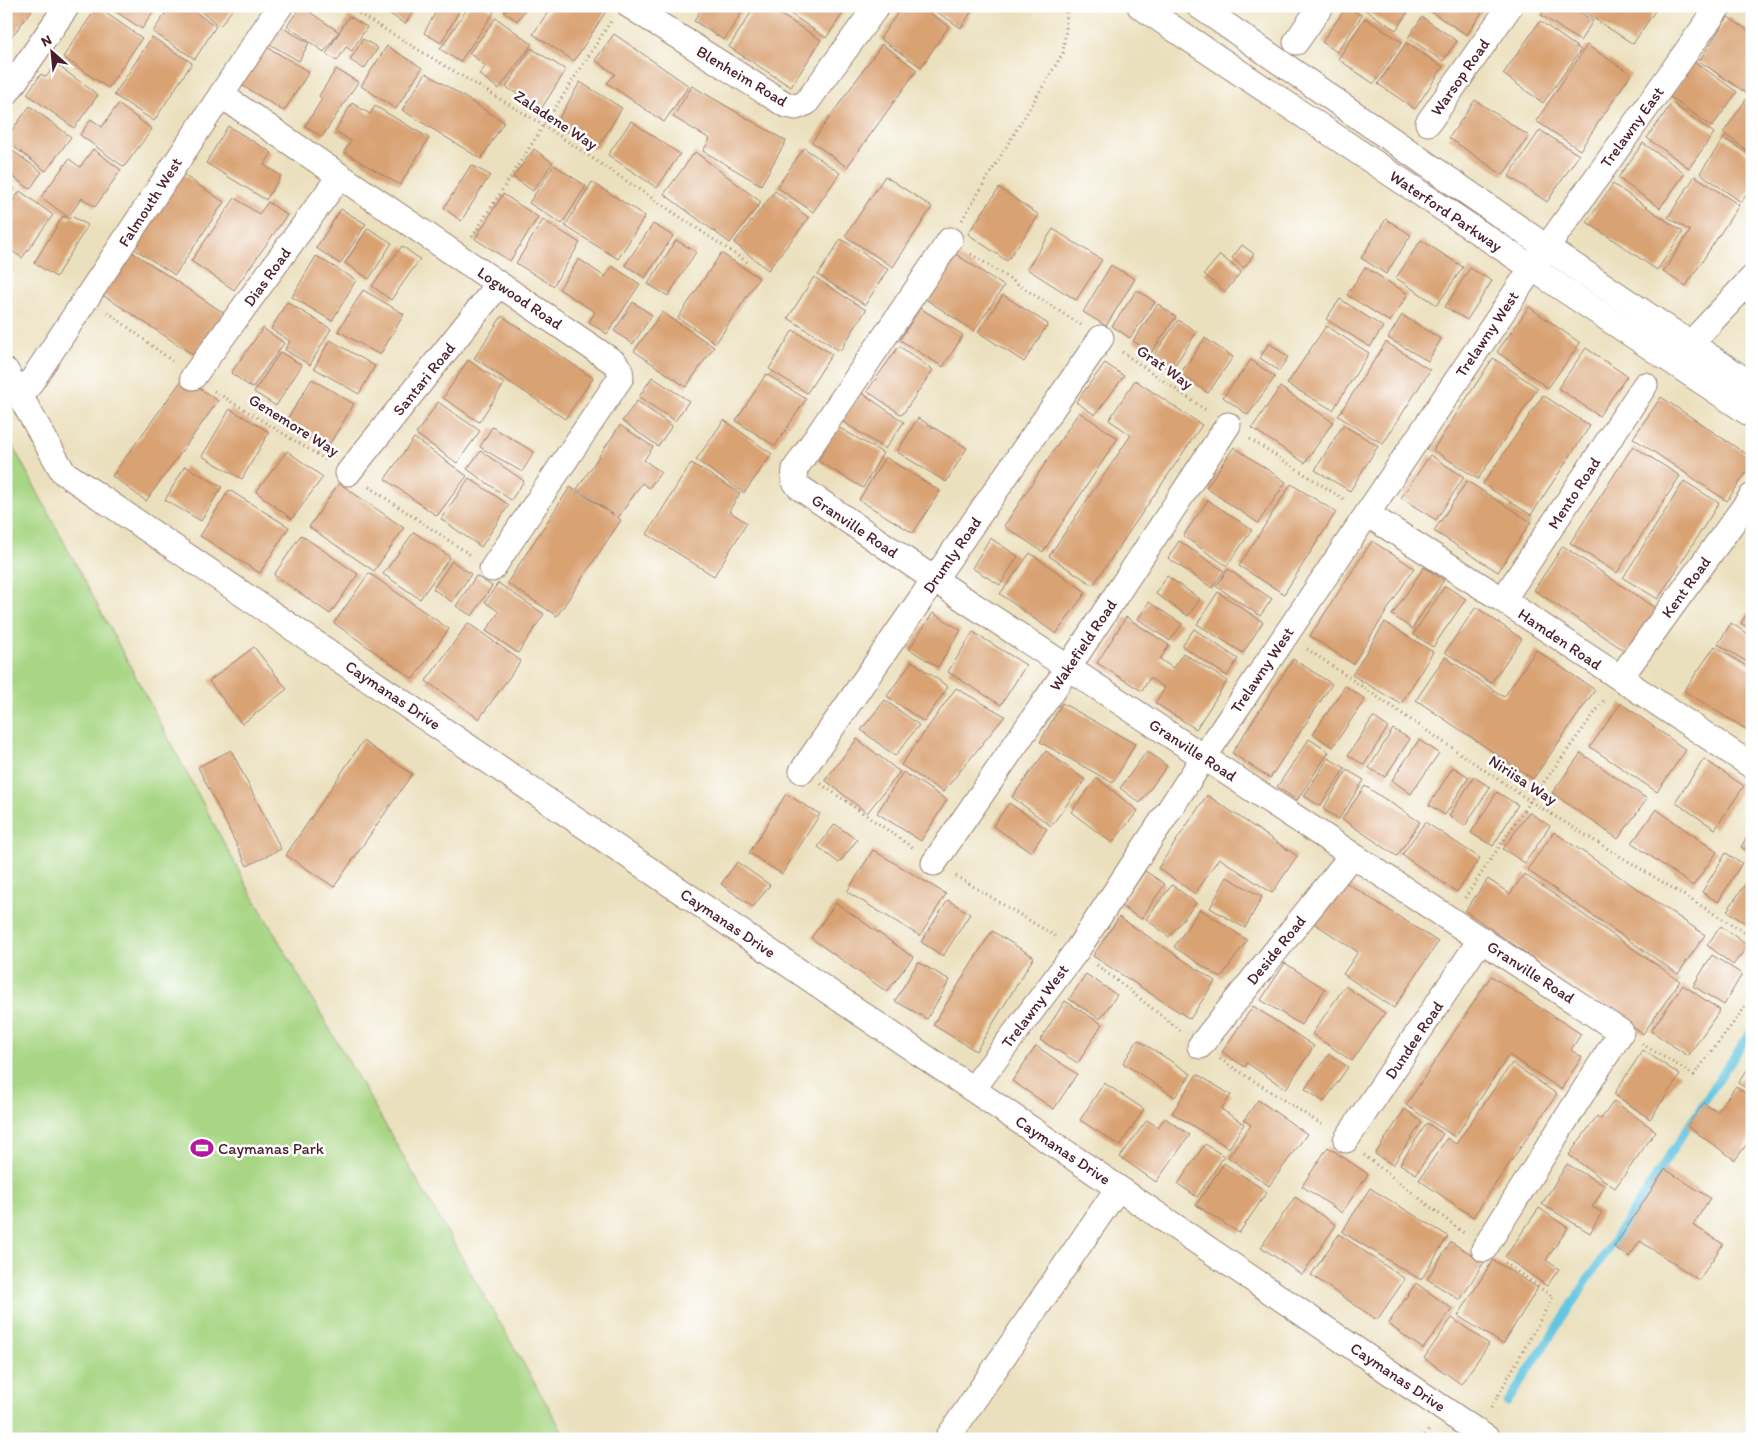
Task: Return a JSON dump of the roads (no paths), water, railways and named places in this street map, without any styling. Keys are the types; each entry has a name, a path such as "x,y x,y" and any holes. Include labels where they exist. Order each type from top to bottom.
{"street":[{"path":"6,94 67,6"},
{"name":"Falmouth West","path":"21,397 280,6"},
{"name":"Blenheim Road","path":"623,10 658,14 786,105 796,107 806,103 876,6"},
{"name":"Waterford Parkway","path":"1140,6 1752,415"},
{"name":"Waterford Parkway","path":"1199,6 1546,247 1752,385"},
{"path":"1296,42 1321,6"},
{"name":"Warsop Road","path":"1428,123 1510,6"},
{"name":"Trelawny East","path":"1546,247 1719,6"},
{"name":"Logwood Road","path":"221,95 615,363 620,370 621,377 492,569"},
{"name":"Dias Road","path":"193,377 340,176"},
{"name":"Granville Road","path":"950,240 795,469 794,480 799,487 935,580 1622,1032 1484,1249"},
{"name":"Trelawny West","path":"973,1090 1077,950 1546,247"},
{"path":"1690,344 1752,278"},
{"name":"Santari Road","path":"348,473 499,284"},
{"name":"Drumly Road","path":"802,771 1101,338"},
{"name":"Caymanas Drive","path":"6,371 63,472 1488,1439"},
{"name":"Mento Road","path":"1503,600 1644,385"},
{"name":"Wakefield Road","path":"934,863 1068,668 1228,425"},
{"name":"Kent Road","path":"1620,678 1752,496"},
{"name":"Hamden Road","path":"1367,514 1503,600 1752,766"},
{"name":"Deside Road","path":"1200,1046 1352,855"},
{"name":"Dundee Road","path":"1346,1140 1482,940"},
{"path":"946,1439 1118,1188"}],"waterway":[{"path":"1507,1403 1752,1029"}],"place":[{"name":"Caymanas Park","path":"202,1148"}]}
